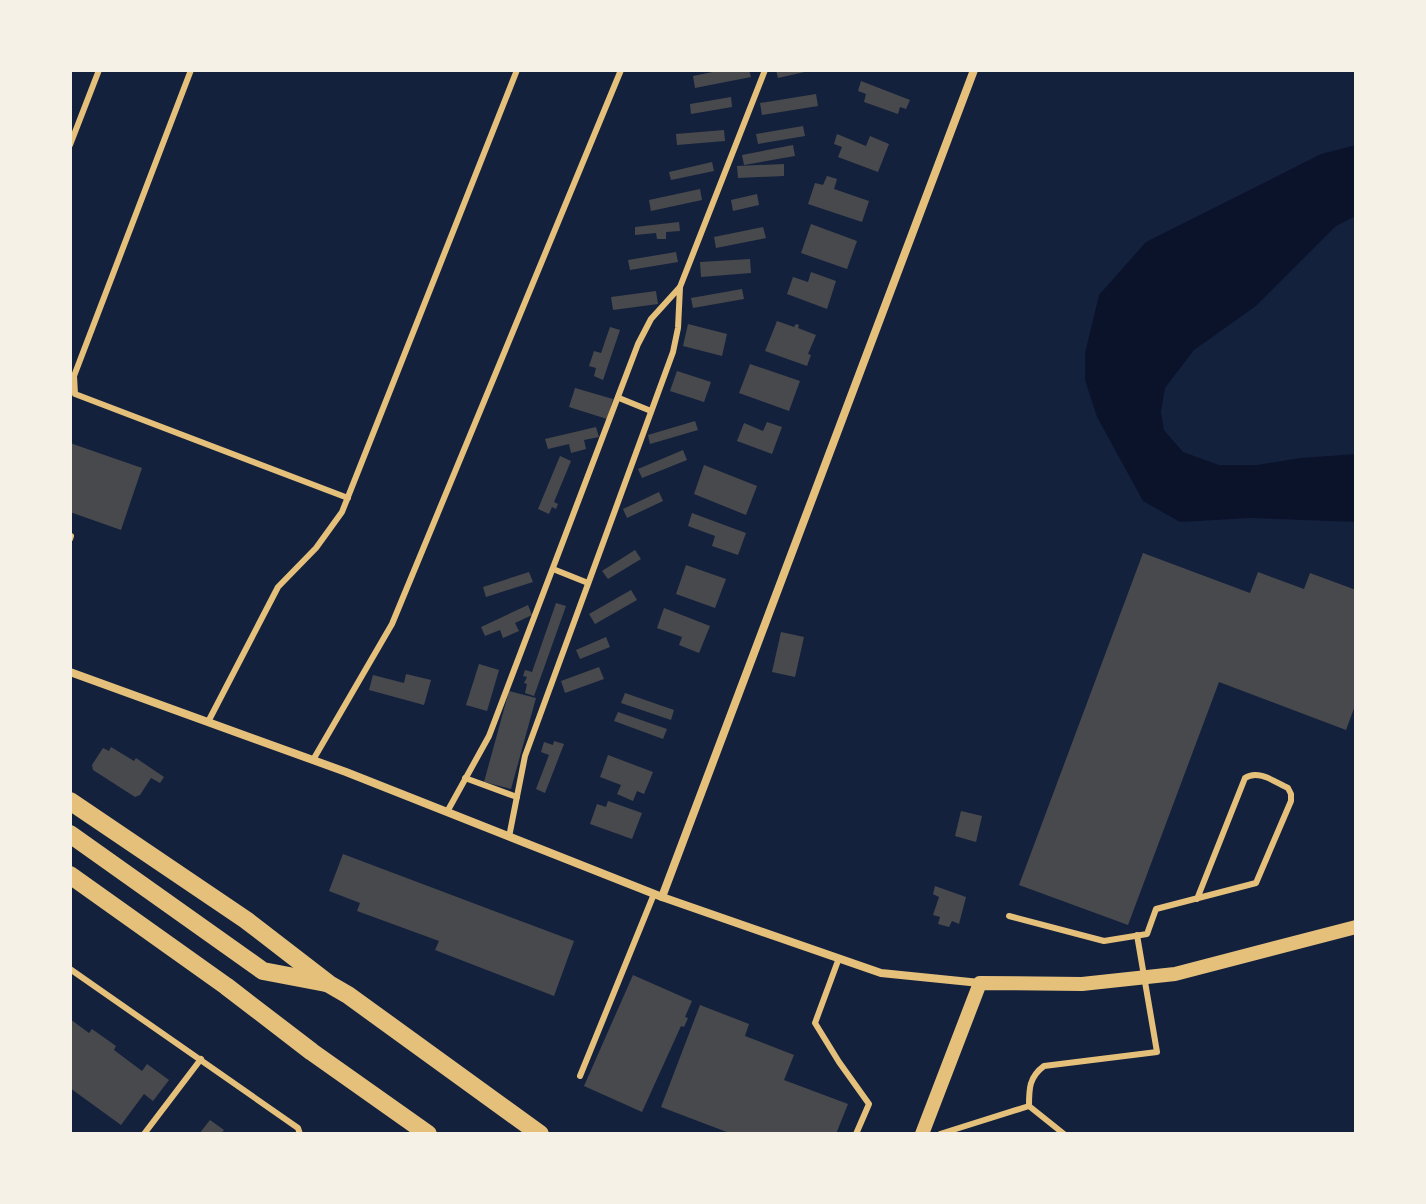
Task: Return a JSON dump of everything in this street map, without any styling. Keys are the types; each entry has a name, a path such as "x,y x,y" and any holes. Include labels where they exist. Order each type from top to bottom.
{"main road":[{"path":"70,801 246,920 329,984 540,1134"},
{"path":"70,834 263,971 329,984"},
{"path":"70,875 428,1134"}],"street":[{"path":"658,896 974,70"},
{"path":"70,672 313,760 658,896 881,973 980,983 1082,984 1144,978 1175,974 1356,927"},
{"path":"922,1134 980,983"}],"lane":[{"path":"70,145 99,70"},
{"path":"191,70 74,376 75,394 348,498"},
{"path":"208,722 278,587 316,548 342,512 517,70"},
{"path":"313,760 392,624 621,70"},
{"path":"509,837 525,756 673,352 678,328 680,287 765,70"},
{"path":"447,812 489,736 638,344 651,319 680,287"},
{"path":"619,398 651,411"},
{"path":"553,569 588,583"},
{"path":"1009,916 1104,941 1147,934 1156,909 1197,899 1256,883 1291,801 1288,788 1256,774 1245,778 1197,899"},
{"path":"465,778 517,797"},
{"path":"580,1076 658,896"},
{"path":"1029,1106 1029,1085 1036,1072 1044,1066 1157,1052 1137,935"},
{"path":"839,958 815,1023 869,1104 856,1134"},
{"path":"70,969 298,1128 300,1134"},
{"path":"144,1134 201,1059"},
{"path":"1029,1106 1064,1134"},
{"path":"940,1134 1029,1106"},
{"path":"1044,1134 1051,1124"}],"water":[{"path":"1356,145 1356,216 1336,226 1256,306 1194,350 1165,388 1161,412 1164,430 1183,452 1219,465 1257,465 1356,454 1356,522 1250,518 1180,522 1143,501 1097,417 1085,380 1085,353 1099,295 1146,242 1321,154"}],"building":[{"path":"722,70 749,70 751,77 695,88 693,76"},
{"path":"776,70 809,70 809,71 778,78"},
{"path":"861,81 910,100 906,109 900,107 898,114 864,102 866,94 858,91"},
{"path":"816,94 818,106 762,115 760,103"},
{"path":"731,97 732,107 691,114 690,104"},
{"path":"803,126 805,136 758,144 756,134"},
{"path":"724,130 725,141 677,145 676,134"},
{"path":"837,134 866,146 870,136 889,144 878,172 838,157 842,147 834,144"},
{"path":"793,145 795,156 744,165 742,155"},
{"path":"712,162 714,171 671,180 669,172"},
{"path":"784,164 784,176 738,178 737,166"},
{"path":"827,176 837,179 834,189 869,201 862,222 808,204 815,183 823,185"},
{"path":"700,189 702,200 651,211 649,200"},
{"path":"757,194 759,205 733,211 731,200"},
{"path":"679,222 680,231 666,232 666,239 657,239 656,233 635,235 635,227"},
{"path":"811,224 857,241 847,269 801,253"},
{"path":"763,227 766,238 716,248 714,237"},
{"path":"676,252 678,262 630,270 628,260"},
{"path":"750,259 751,273 701,277 700,262"},
{"path":"811,272 836,281 827,309 787,294 793,277 808,282"},
{"path":"742,289 744,299 693,308 691,298"},
{"path":"656,291 658,304 613,310 611,297"},
{"path":"777,321 794,327 799,325 798,328 816,335 807,366 765,351"},
{"path":"688,324 727,334 722,356 683,346"},
{"path":"610,327 620,330 603,380 594,376 596,368 589,366 594,351 601,353"},
{"path":"750,364 800,381 789,411 739,393"},
{"path":"677,371 711,382 704,402 670,391"},
{"path":"575,388 613,399 607,419 569,407"},
{"path":"695,421 698,430 650,444 648,435"},
{"path":"767,422 782,427 772,454 737,441 744,423 763,431"},
{"path":"596,427 599,437 584,440 586,449 571,453 569,444 548,449 545,439"},
{"path":"70,443 142,468 121,530 70,512"},
{"path":"683,450 687,460 642,478 638,469"},
{"path":"560,456 571,461 554,502 558,504 556,509 552,507 549,514 538,509"},
{"path":"704,465 757,486 746,515 694,494"},
{"path":"659,492 663,501 627,518 623,509"},
{"path":"692,513 746,533 738,555 712,546 715,536 688,526"},
{"path":"635,550 641,559 608,579 602,571"},
{"path":"1143,553 1250,593 1258,572 1304,589 1310,573 1356,590 1356,703 1346,730 1219,682 1128,925 1019,885"},
{"path":"686,565 726,579 715,608 676,594"},
{"path":"529,572 533,582 486,597 483,587"},
{"path":"631,590 637,600 595,624 589,614"},
{"path":"556,603 566,606 534,696 525,693 527,677 523,676 525,670 532,672"},
{"path":"528,605 532,615 515,623 519,631 503,638 500,630 485,636 481,627"},
{"path":"664,608 710,626 699,653 679,645 682,637 657,628"},
{"path":"781,632 804,637 795,677 772,672"},
{"path":"606,637 610,647 580,659 576,650"},
{"path":"479,664 499,670 487,711 466,705"},
{"path":"599,667 604,679 565,693 561,681"},
{"path":"406,674 431,680 424,705 369,690 373,675 404,683"},
{"path":"509,691 536,698 511,789 484,782"},
{"path":"625,693 674,710 671,720 621,703"},
{"path":"618,712 667,729 663,739 614,721"},
{"path":"554,741 564,744 545,793 536,789 549,755 541,752 544,742 553,745"},
{"path":"111,747 134,761 136,758 164,777 160,783 151,778 140,795 135,797 93,770 92,765 103,748 109,751"},
{"path":"608,755 653,772 644,794 637,791 633,801 617,794 621,785 600,777"},
{"path":"608,801 642,813 632,839 590,824 597,804 606,807"},
{"path":"961,811 982,816 976,842 955,836"},
{"path":"343,854 574,941 554,996 435,950 439,941 357,911 360,903 329,891"},
{"path":"935,886 966,897 959,924 952,921 949,927 938,924 940,917 933,915 939,897 933,894"},
{"path":"633,975 692,1001 684,1027 681,1026 642,1112 584,1086"},
{"path":"700,1005 749,1024 745,1036 794,1055 784,1080 848,1104 836,1134 732,1134 661,1107"},
{"path":"70,1019 89,1033 92,1029 116,1046 114,1050 142,1071 147,1064 169,1080 153,1101 144,1094 121,1125 70,1088"},
{"path":"210,1120 224,1130 221,1134 199,1134"}]}
